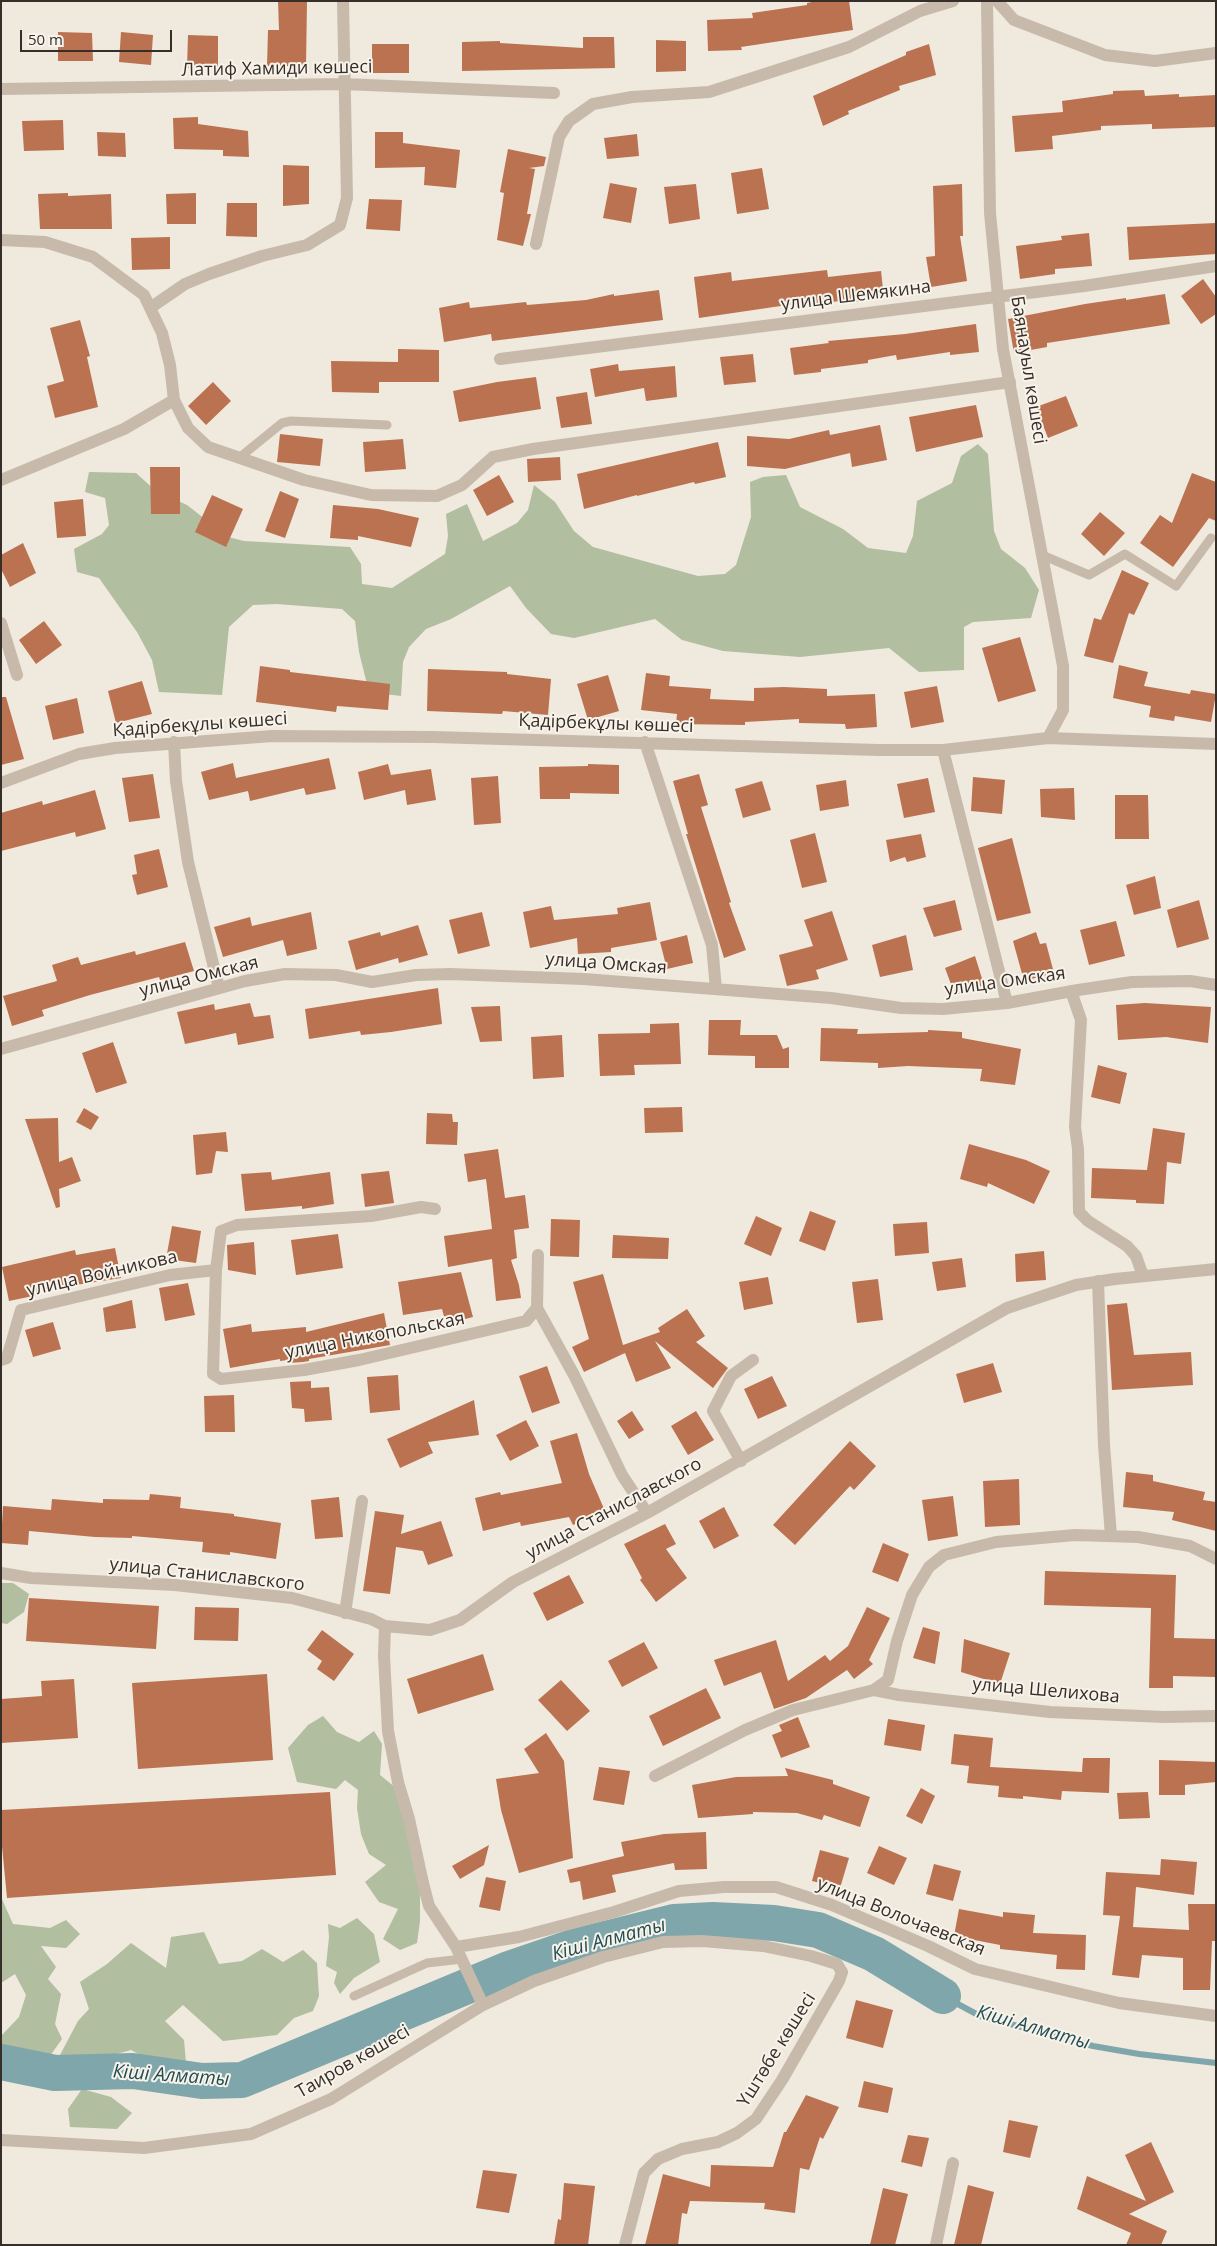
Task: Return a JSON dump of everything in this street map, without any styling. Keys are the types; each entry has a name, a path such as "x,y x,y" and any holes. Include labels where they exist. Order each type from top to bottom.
{"street":[{"path":"150,308 185,284 201,277 262,256 308,245 340,225 347,198 343,1"},
{"path":"536,244 559,137 569,121 593,104 632,97 709,92 849,46 920,11 954,1"},
{"name":"Баянауыл көшесі","path":"987,1 990,213 1003,349 1062,666 1063,710 1048,738"},
{"path":"997,1 1014,20 1105,55 1155,61 1216,53"},
{"name":"Латиф Хамиди көшесі","path":"1,89 344,84 554,93"},
{"path":"1,240 46,242 93,257 144,296 162,333 170,365 174,400 188,428 208,447 304,480 371,494 437,496 462,484 493,457 542,448 1010,382"},
{"name":"улица Шемякина","path":"500,359 997,295 1084,286 1216,266"},
{"path":"1,480 124,429 174,400"},
{"path":"1,623 17,675"},
{"name":"Қадірбекұлы көшесі","path":"1,783 79,754 115,748 174,742 290,736 433,736 943,750 1048,738 1216,744"},
{"path":"174,742 176,781 188,862 219,988"},
{"path":"646,742 712,945 716,989"},
{"path":"943,750 1007,1002"},
{"name":"улица Омская","path":"1,1049 219,988 285,974 336,975 372,982 416,975 450,974 584,979 831,998 901,1008 943,1009 1007,1002 1132,982 1190,981 1216,985"},
{"path":"1071,991 1081,1020 1075,1127 1079,1212 1088,1221 1127,1246 1136,1256 1143,1276"},
{"name":"улица Никопольская","path":"435,1209 422,1207 371,1216 237,1225 221,1231 216,1270 213,1374 220,1379 304,1370 359,1360 526,1321 537,1308"},
{"path":"538,1255 537,1308 574,1375 622,1475 647,1513"},
{"name":"улица Станиславского","path":"1,1573 31,1578 175,1586 292,1598 371,1619 385,1626 430,1630 460,1620 513,1582 647,1513 1007,1308 1076,1285 1216,1269"},
{"name":"улица Войникова","path":"1,1360 8,1358 21,1310 151,1279 216,1270"},
{"path":"1098,1282 1104,1445 1111,1536"},
{"path":"740,1461 713,1412 731,1376 753,1360"},
{"path":"345,1613 362,1501"},
{"path":"874,1690 888,1680 897,1640 918,1583 929,1567 944,1555 996,1542 1075,1535 1138,1537 1190,1546 1216,1559"},
{"path":"385,1626 384,1656 388,1731 398,1782 429,1906 470,1973 480,1999"},
{"name":"улица Шелихова","path":"655,1776 745,1730 793,1710 874,1690 899,1695 1050,1712 1164,1717 1216,1716"},
{"name":"улица Волочаевская","path":"459,1953 614,1912 679,1891 724,1887 776,1888 840,1909 975,1969 1119,2003 1216,2016"},
{"name":"Үштөбе көшесі","path":"480,1999 604,1957 662,1942 702,1941 763,1946 811,1956 837,1964 841,1968 839,1982 782,2080 756,2119 737,2133 718,2142 682,2149 658,2158 644,2173 625,2245"},
{"name":"Таиров көшесі","path":"1,2140 144,2148 251,2134 331,2099 453,2023 480,1999"},
{"path":"936,2245 953,2163"}],"lane":[{"path":"239,458 282,423 291,421 387,424"},
{"path":"1042,555 1089,575 1125,554 1176,586 1211,538"},
{"path":"354,1996 427,1962 459,1953"}],"green space":[{"path":"978,444 988,454 994,531 1001,549 1025,568 1039,590 1031,618 973,622 964,627 964,670 919,672 889,648 800,657 723,651 682,640 655,619 574,638 551,634 526,608 510,586 451,619 426,629 409,647 403,662 401,696 369,692 359,652 355,621 342,609 277,604 253,605 229,627 222,695 159,692 152,660 137,632 99,578 77,572 74,549 102,534 109,525 105,498 85,492 89,472 136,473 156,491 187,505 228,537 244,541 350,547 361,564 362,584 392,588 445,554 448,536 446,514 467,504 483,541 517,523 528,510 534,485 555,502 574,531 593,547 698,576 725,574 736,565 751,517 750,482 763,477 786,475 800,507 843,529 868,548 906,553 913,536 917,501 952,483 961,456"},
{"path":"1,1583 13,1583 29,1594 24,1612 7,1624 1,1623"},
{"path":"323,1716 337,1732 359,1742 374,1731 382,1744 380,1775 406,1796 420,1851 420,1921 417,1943 400,1950 383,1939 398,1909 379,1902 365,1882 386,1865 369,1854 361,1834 357,1808 358,1790 345,1780 336,1789 297,1782 288,1748 308,1725"},
{"path":"1,1897 13,1924 50,1928 66,1920 80,1934 66,1948 41,1946 56,1967 48,1979 61,1994 55,2024 62,2039 50,2056 13,2055 1,2052 1,2036 19,2017 26,1995 15,1974 1,1983"},
{"path":"357,1918 374,1934 380,1962 354,1978 340,1994 334,1983 337,1972 326,1966 329,1937 328,1924 340,1928"},
{"path":"204,1932 219,1964 242,1961 262,1949 283,1962 303,1950 317,1963 319,1996 313,2011 294,2018 277,2035 223,2041 183,2005 165,2021 184,2040 186,2063 164,2067 131,2050 87,2062 60,2055 78,2021 89,2009 80,1982 107,1964 131,1943 166,1968 171,1937"},
{"path":"82,2089 111,2097 132,2113 117,2129 70,2127 68,2109"}],"building":[{"path":"278,1 307,1 306,66 267,66 268,30 279,30"},
{"path":"817,1 849,1 853,30 741,47 742,50 708,51 707,20 753,18 752,13 807,5 807,3"},
{"path":"58,32 92,33 93,61 58,61"},
{"path":"121,32 153,35 151,65 119,62"},
{"path":"188,35 218,36 218,69 187,68"},
{"path":"583,37 614,37 615,68 462,71 462,42 500,41 500,43 583,48"},
{"path":"656,40 686,41 686,71 656,72"},
{"path":"372,44 409,44 409,73 372,73"},
{"path":"929,44 936,75 899,86 900,90 848,111 849,114 823,126 813,96 906,55 906,52"},
{"path":"1144,90 1145,96 1179,94 1179,97 1216,95 1216,127 1152,129 1152,124 1101,126 1101,130 1052,136 1053,149 1015,152 1012,116 1063,112 1062,101 1113,94 1113,91"},
{"path":"198,117 198,124 248,131 249,157 223,156 223,150 174,149 173,118"},
{"path":"63,120 64,150 24,151 22,121"},
{"path":"97,132 125,133 126,157 98,156"},
{"path":"375,132 403,132 403,143 460,150 456,188 424,185 425,167 375,168"},
{"path":"637,134 639,156 607,159 604,138"},
{"path":"508,149 546,157 544,166 529,168 535,169 527,214 531,214 523,246 497,240 504,193 500,192"},
{"path":"283,165 309,166 309,204 283,206"},
{"path":"762,168 769,209 737,214 731,173"},
{"path":"610,183 637,188 631,223 603,218"},
{"path":"696,184 700,219 669,224 664,187"},
{"path":"962,184 963,236 960,236 967,281 931,287 926,257 935,256 933,186"},
{"path":"68,193 68,196 111,194 112,229 40,229 38,194"},
{"path":"196,193 196,224 167,224 166,194"},
{"path":"369,199 402,200 400,231 366,229"},
{"path":"227,203 257,203 257,237 226,236"},
{"path":"1216,223 1216,254 1129,260 1127,227"},
{"path":"1089,233 1092,266 1055,269 1055,274 1020,279 1016,246 1062,240 1061,236"},
{"path":"170,237 170,269 132,270 131,238"},
{"path":"827,270 828,277 881,271 884,298 855,302 855,299 802,306 801,303 699,318 694,277 731,272 732,281"},
{"path":"1203,279 1216,297 1216,314 1201,324 1181,296"},
{"path":"659,290 663,320 492,341 491,334 444,342 439,308 469,302 470,308 526,302 527,305 586,300 614,294 614,296"},
{"path":"1165,294 1170,324 1047,343 1047,347 1014,353 1008,319 1085,304"},
{"path":"80,320 90,356 87,357 98,407 55,418 47,386 64,381 50,328"},
{"path":"976,324 979,352 950,355 950,352 897,360 896,355 868,360 868,363 821,369 821,372 794,375 790,348 829,343 828,341 905,334"},
{"path":"398,349 439,350 439,382 379,382 379,393 332,392 331,361 398,362"},
{"path":"753,354 756,382 724,385 720,357"},
{"path":"618,364 619,371 675,366 677,397 646,401 644,388 595,397 590,369"},
{"path":"536,377 541,409 459,422 453,391 497,382"},
{"path":"213,382 231,401 206,425 188,406"},
{"path":"587,392 592,424 561,428 556,397"},
{"path":"1066,396 1078,426 1048,438 1036,407"},
{"path":"976,405 983,437 916,452 909,417"},
{"path":"880,425 887,460 852,467 850,453 785,469 747,466 747,436 789,439 829,430 830,435"},
{"path":"280,434 323,439 320,466 277,462"},
{"path":"403,439 406,469 365,472 363,442"},
{"path":"718,442 726,477 695,484 694,482 584,509 577,474"},
{"path":"560,457 561,480 528,482 527,459"},
{"path":"150,467 180,467 180,514 151,514"},
{"path":"1192,473 1216,482 1216,521 1209,518 1173,567 1140,543 1160,515 1172,523"},
{"path":"499,475 514,502 487,516 473,490"},
{"path":"280,491 299,499 285,538 265,531"},
{"path":"212,495 243,509 226,547 195,532"},
{"path":"83,499 86,536 57,538 54,502"},
{"path":"333,505 378,509 419,518 411,547 358,536 358,540 330,538"},
{"path":"1100,512 1125,533 1104,556 1081,534"},
{"path":"23,543 36,573 10,587 1,569 1,555"},
{"path":"1122,570 1149,583 1134,615 1129,613 1113,663 1084,656 1094,618 1101,620"},
{"path":"44,621 62,645 36,664 19,640"},
{"path":"1020,637 1036,691 998,702 982,648"},
{"path":"1119,665 1148,672 1144,686 1190,694 1191,690 1216,694 1211,722 1175,716 1174,721 1149,717 1151,706 1113,698"},
{"path":"260,666 290,670 290,672 390,684 388,710 337,706 336,712 256,702"},
{"path":"428,669 507,672 507,674 551,679 548,715 503,711 502,714 427,711"},
{"path":"646,673 670,676 669,686 711,689 710,699 754,701 754,688 784,687 827,689 827,696 875,694 877,727 846,729 845,724 799,723 799,719 745,722 745,725 676,724 677,714 641,710"},
{"path":"608,675 619,711 588,720 577,684"},
{"path":"142,681 152,714 116,723 108,691"},
{"path":"937,686 944,722 911,728 904,692"},
{"path":"1,697 6,697 24,759 1,765"},
{"path":"77,698 84,733 53,740 45,706"},
{"path":"329,758 336,789 306,795 304,788 250,801 248,791 209,800 201,772 233,763 236,778"},
{"path":"388,764 391,775 431,769 436,800 407,805 405,790 364,800 358,772"},
{"path":"588,764 619,765 619,794 570,793 570,799 540,799 539,767 588,766"},
{"path":"153,774 160,818 129,822 122,778"},
{"path":"699,774 708,805 701,807 731,902 729,903 746,950 724,958 686,834 688,834 673,781"},
{"path":"498,776 501,823 474,825 471,778"},
{"path":"973,777 1005,780 1002,814 971,811"},
{"path":"928,778 935,812 904,818 897,784"},
{"path":"846,780 849,806 820,811 816,785"},
{"path":"762,781 771,810 743,818 735,789"},
{"path":"1074,788 1075,820 1041,817 1040,789"},
{"path":"95,790 106,829 76,837 75,832 1,851 1,813 42,801 43,805"},
{"path":"1115,795 1148,795 1149,839 1115,839"},
{"path":"815,833 827,882 802,888 790,840"},
{"path":"921,834 926,857 907,862 905,857 890,862 886,840"},
{"path":"1012,838 1031,913 997,921 978,848"},
{"path":"159,849 168,887 137,895 132,875 137,874 134,855"},
{"path":"1155,876 1161,908 1134,915 1126,885"},
{"path":"955,900 962,930 934,937 923,908"},
{"path":"1199,900 1209,939 1177,948 1167,910"},
{"path":"650,902 657,940 611,948 611,952 578,954 577,938 530,948 523,912 551,906 554,920 618,914 617,908"},
{"path":"832,911 848,960 816,970 819,979 787,986 779,955 813,946 804,920"},
{"path":"311,912 317,949 287,956 283,940 223,957 214,927 250,917 252,926"},
{"path":"482,912 490,946 458,954 449,920"},
{"path":"1116,921 1125,956 1089,965 1080,930"},
{"path":"418,925 428,955 399,963 398,958 356,970 348,941 380,932 381,936"},
{"path":"1036,932 1040,944 1046,943 1054,973 1024,981 1013,941"},
{"path":"687,935 693,963 667,969 660,942"},
{"path":"906,935 913,970 880,977 872,945"},
{"path":"185,942 194,971 160,980 159,977 90,995 42,1010 44,1016 12,1026 3,996 57,981 52,965 78,957 81,965 135,951 136,955"},
{"path":"975,956 984,985 955,995 945,968"},
{"path":"438,988 442,1024 361,1035 360,1031 309,1039 305,1009"},
{"path":"250,1003 254,1017 270,1015 274,1038 238,1045 236,1033 185,1044 177,1012 214,1004 215,1010"},
{"path":"1145,1003 1211,1007 1208,1043 1166,1037 1118,1040 1116,1005"},
{"path":"500,1006 502,1041 480,1042 471,1007"},
{"path":"709,1020 741,1020 740,1035 777,1035 783,1049 789,1047 789,1068 755,1068 755,1056 708,1055"},
{"path":"679,1023 681,1064 634,1065 635,1075 600,1076 598,1034 650,1033 650,1024"},
{"path":"821,1028 858,1029 857,1034 928,1032 928,1030 962,1032 962,1038 1021,1049 1015,1085 980,1081 982,1069 908,1066 878,1068 878,1063 820,1061"},
{"path":"562,1035 564,1077 533,1079 531,1037"},
{"path":"113,1042 127,1083 96,1093 82,1053"},
{"path":"1098,1065 1127,1073 1120,1104 1091,1097"},
{"path":"682,1107 683,1132 645,1133 644,1108"},
{"path":"84,1108 99,1117 91,1130 76,1122"},
{"path":"427,1113 452,1114 453,1122 458,1122 457,1145 426,1144"},
{"path":"58,1118 59,1162 72,1157 81,1181 59,1189 60,1207 56,1208 25,1119"},
{"path":"1153,1128 1185,1133 1181,1164 1167,1162 1164,1204 1136,1203 1136,1200 1091,1198 1092,1168 1147,1170"},
{"path":"226,1132 228,1152 216,1151 212,1173 196,1175 193,1135"},
{"path":"969,1144 1026,1160 1050,1171 1034,1204 988,1183 987,1187 960,1179"},
{"path":"498,1149 505,1198 525,1195 529,1228 514,1230 517,1258 511,1260 521,1298 496,1301 492,1259 448,1267 444,1236 492,1229 486,1179 468,1182 464,1154"},
{"path":"389,1171 394,1203 365,1207 361,1174"},
{"path":"271,1172 272,1180 330,1172 334,1204 302,1209 302,1206 245,1211 241,1174"},
{"path":"810,1211 836,1221 825,1251 799,1241"},
{"path":"756,1216 782,1228 771,1256 744,1244"},
{"path":"551,1219 580,1220 579,1257 550,1256"},
{"path":"927,1222 929,1253 895,1256 893,1224"},
{"path":"172,1226 201,1231 196,1263 166,1259"},
{"path":"338,1234 343,1268 296,1275 291,1240"},
{"path":"613,1235 669,1238 668,1259 612,1258"},
{"path":"254,1242 256,1275 228,1270 227,1245"},
{"path":"115,1248 121,1278 37,1291 38,1295 9,1301 2,1267 75,1250 76,1255"},
{"path":"1044,1251 1046,1280 1016,1282 1015,1254"},
{"path":"962,1258 966,1287 937,1291 932,1262"},
{"path":"461,1272 473,1317 446,1324 442,1309 403,1315 398,1282"},
{"path":"603,1274 623,1345 660,1332 658,1328 687,1309 705,1336 696,1342 728,1368 713,1388 655,1341 671,1368 636,1382 625,1353 584,1372 572,1347 589,1339 573,1282"},
{"path":"768,1277 773,1304 744,1310 739,1282"},
{"path":"878,1279 883,1320 857,1323 852,1282"},
{"path":"188,1283 195,1315 165,1321 159,1288"},
{"path":"132,1300 136,1328 106,1332 103,1308"},
{"path":"1127,1303 1134,1355 1191,1352 1193,1385 1112,1390 1107,1305"},
{"path":"384,1313 390,1345 309,1359 309,1361 303,1362 289,1363 288,1360 280,1361 280,1359 230,1368 223,1329 251,1324 252,1332 306,1327 306,1332"},
{"path":"53,1322 61,1349 33,1357 25,1330"},
{"path":"993,1363 1002,1392 964,1403 956,1374"},
{"path":"547,1366 560,1403 532,1413 519,1376"},
{"path":"398,1375 400,1410 370,1413 367,1377"},
{"path":"772,1376 787,1406 758,1419 744,1389"},
{"path":"311,1381 311,1388 329,1387 332,1420 305,1422 304,1409 292,1408 290,1382"},
{"path":"234,1395 235,1432 205,1432 204,1396"},
{"path":"474,1400 479,1435 428,1442 433,1453 400,1468 387,1439"},
{"path":"632,1411 644,1430 629,1439 617,1421"},
{"path":"696,1411 714,1440 688,1455 671,1426"},
{"path":"526,1420 539,1446 510,1461 496,1435"},
{"path":"577,1433 589,1474 605,1511 573,1525 569,1517 521,1526 520,1522 483,1531 475,1498 500,1492 501,1495 562,1483 550,1441"},
{"path":"850,1441 876,1466 854,1490 850,1486 795,1545 773,1525"},
{"path":"1126,1472 1153,1475 1153,1481 1205,1492 1203,1500 1216,1502 1216,1531 1172,1520 1174,1512 1123,1507"},
{"path":"1019,1479 1020,1525 985,1527 983,1481"},
{"path":"150,1494 181,1497 180,1508 234,1514 234,1516 281,1523 276,1559 230,1552 230,1555 202,1552 203,1542 132,1536 132,1538 95,1537 29,1531 28,1545 1,1543 3,1506 51,1510 52,1499 103,1503 103,1499 149,1500"},
{"path":"953,1496 958,1536 928,1541 922,1500"},
{"path":"339,1497 343,1537 315,1539 311,1500"},
{"path":"724,1507 739,1536 714,1549 699,1521"},
{"path":"375,1511 404,1515 401,1534 441,1521 453,1556 428,1565 423,1551 396,1547 390,1594 363,1591"},
{"path":"665,1524 676,1544 666,1549 687,1578 656,1602 640,1580 642,1578 624,1544"},
{"path":"883,1543 909,1554 898,1582 872,1572"},
{"path":"1045,1571 1176,1575 1174,1638 1216,1639 1216,1677 1173,1676 1173,1688 1149,1688 1151,1608 1044,1605"},
{"path":"569,1575 584,1603 547,1621 533,1593"},
{"path":"29,1598 159,1606 156,1649 26,1641"},
{"path":"195,1607 239,1608 238,1641 194,1640"},
{"path":"867,1607 890,1618 869,1660 873,1664 854,1679 847,1670 806,1698 774,1709 761,1672 724,1686 714,1660 776,1640 788,1681 825,1655 830,1661 848,1646"},
{"path":"923,1627 940,1632 935,1664 913,1658"},
{"path":"322,1630 354,1654 334,1681 317,1669 322,1661 307,1650"},
{"path":"964,1639 1010,1653 1000,1684 961,1672"},
{"path":"644,1642 658,1668 622,1687 608,1661"},
{"path":"483,1654 494,1690 418,1714 407,1679"},
{"path":"267,1674 273,1760 138,1769 132,1683"},
{"path":"74,1679 78,1738 1,1743 1,1699 42,1696 41,1681"},
{"path":"561,1680 590,1711 567,1731 538,1700"},
{"path":"706,1688 721,1718 663,1746 649,1716"},
{"path":"798,1717 810,1747 781,1758 772,1735 782,1731 779,1725"},
{"path":"888,1719 925,1725 921,1751 884,1745"},
{"path":"546,1733 564,1761 573,1858 519,1873 501,1810 496,1779 539,1773 524,1749"},
{"path":"954,1734 993,1738 990,1767 1082,1772 1083,1758 1110,1758 1109,1793 1062,1791 1061,1800 1023,1796 1023,1799 998,1797 999,1786 967,1783 969,1766 951,1764"},
{"path":"1159,1760 1216,1762 1216,1782 1185,1785 1185,1795 1159,1795"},
{"path":"599,1767 630,1771 624,1805 593,1800"},
{"path":"785,1768 833,1780 833,1784 870,1797 860,1827 824,1815 822,1820 797,1813 753,1812 753,1814 698,1818 692,1785 736,1777 788,1776"},
{"path":"921,1788 935,1796 922,1824 906,1816"},
{"path":"330,1792 336,1875 7,1898 1,1836 1,1810"},
{"path":"1148,1792 1150,1818 1119,1819 1117,1793"},
{"path":"706,1832 707,1869 675,1870 674,1863 612,1875 616,1892 583,1900 580,1881 570,1883 567,1870 624,1856 621,1842 664,1834"},
{"path":"489,1845 484,1865 460,1879 452,1866"},
{"path":"879,1846 907,1858 894,1885 867,1873"},
{"path":"820,1850 849,1858 840,1888 812,1881"},
{"path":"1161,1859 1197,1862 1194,1895 1136,1887 1133,1927 1189,1930 1188,1904 1216,1904 1216,1941 1212,1941 1210,1990 1183,1990 1183,1958 1142,1955 1139,1978 1112,1975 1120,1916 1103,1915 1106,1872 1160,1875"},
{"path":"934,1864 961,1871 953,1901 926,1894"},
{"path":"486,1877 506,1881 500,1911 479,1907"},
{"path":"959,1909 1003,1917 1003,1912 1035,1915 1033,1933 1086,1935 1085,1970 1056,1969 1057,1955 1000,1949 1000,1945 954,1936"},
{"path":"856,2000 893,2010 883,2048 846,2038"},
{"path":"864,2081 893,2088 888,2113 858,2107"},
{"path":"806,2095 839,2107 823,2139 820,2137 809,2170 800,2168 795,2213 764,2209 765,2203 690,2201 687,2214 682,2213 678,2245 645,2245 663,2174 710,2187 711,2165 773,2167 784,2132 786,2132"},
{"path":"1009,2120 1038,2126 1030,2158 1003,2152"},
{"path":"908,2135 929,2138 922,2167 901,2162"},
{"path":"1151,2142 1174,2192 1129,2214 1167,2231 1161,2245 1126,2245 1131,2233 1077,2209 1087,2176 1146,2201 1125,2155"},
{"path":"483,2170 517,2174 509,2213 476,2208"},
{"path":"564,2183 595,2186 588,2245 554,2245 558,2219 561,2220"},
{"path":"968,2185 994,2192 981,2245 954,2245"},
{"path":"883,2188 908,2194 895,2245 870,2245"}],"waterway":[{"name":"Кіші Алматы","path":"1,2062 55,2073 133,2071 202,2081 242,2080 506,1970 573,1947 674,1922 713,1920 774,1923 818,1930 874,1954 943,1996"},
{"name":"Кіші Алматы","path":"943,1996 980,2016 1093,2046 1139,2054 1216,2063"}]}
